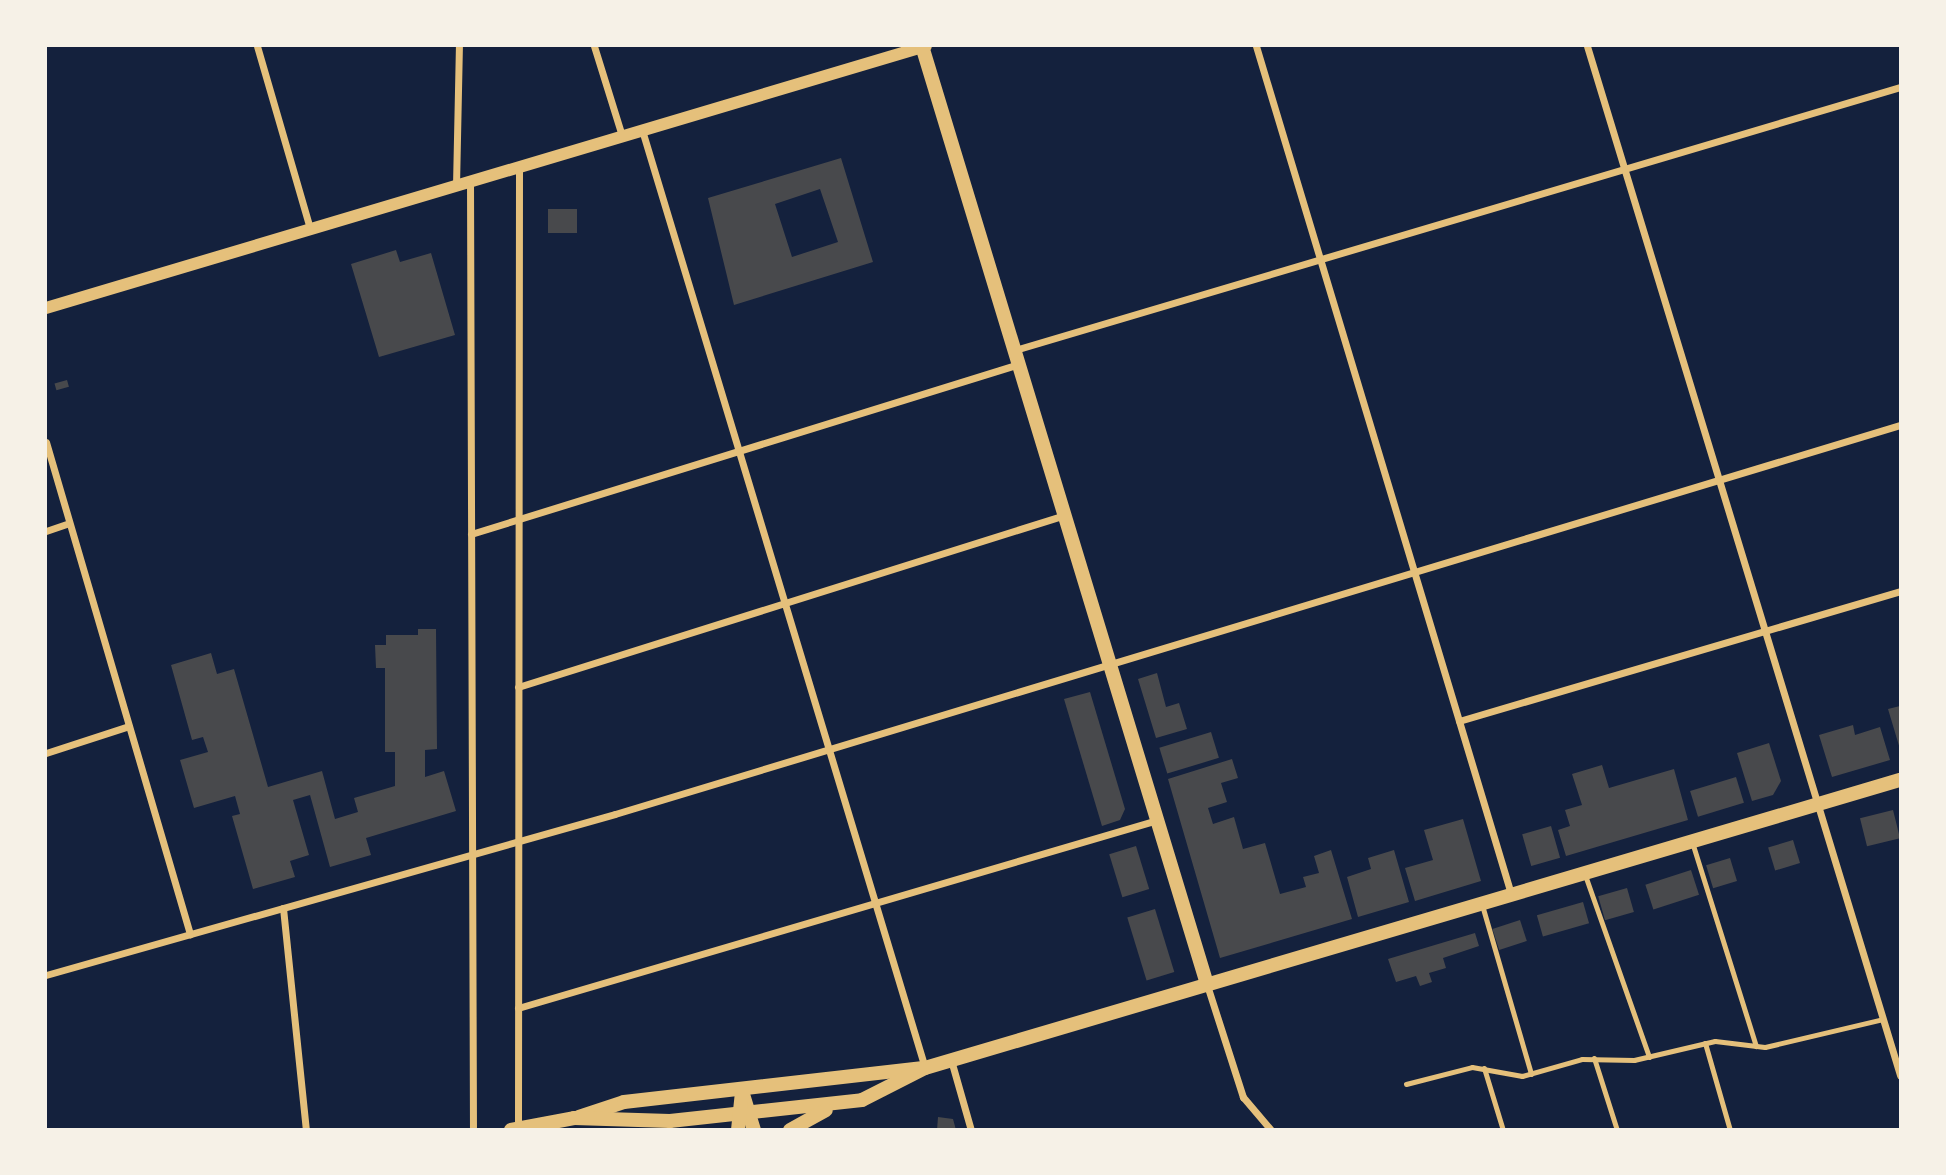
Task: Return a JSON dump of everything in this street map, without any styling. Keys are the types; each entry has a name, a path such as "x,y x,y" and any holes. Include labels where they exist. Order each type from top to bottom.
{"main road":[{"path":"924,46 1207,985"},
{"path":"515,1128 574,1118 624,1102 743,1091 925,1068 1900,780"},
{"path":"574,1118 652,1122 742,1119 872,1097 925,1068"},
{"path":"742,1119 743,1091"},
{"path":"790,1129 837,1105"},
{"path":"742,1119 754,1129"},
{"path":"652,1122 689,1129"}],"street":[{"path":"257,46 310,229"},
{"path":"456,186 459,46"},
{"path":"594,46 622,136"},
{"path":"46,308 924,46"},
{"path":"1256,46 1511,894"},
{"path":"1587,46 1900,1075"},
{"path":"471,534 739,451 1320,259 1900,87"},
{"path":"642,130 925,1068"},
{"path":"515,1128 518,1008 519,167"},
{"path":"470,181 473,1129"},
{"path":"46,975 518,842 829,750 1900,425"},
{"path":"46,442 190,934"},
{"path":"518,687 1065,515"},
{"path":"46,531 69,523"},
{"path":"1459,721 1900,590"},
{"path":"46,753 129,726"},
{"path":"518,1008 1157,820"},
{"path":"283,908 306,1129"},
{"path":"1207,985 1243,1097 1271,1129"},
{"path":"951,1060 971,1129"}],"lane":[{"path":"1691,841 1756,1046"},
{"path":"1585,873 1649,1057"},
{"path":"1481,903 1531,1074"},
{"path":"1406,1084 1484,1068 1531,1074 1594,1058 1649,1057 1705,1043 1756,1046 1883,1019"},
{"path":"1705,1043 1730,1129"},
{"path":"1594,1058 1617,1129"},
{"path":"1484,1068 1503,1129"}],"building":[{"path":"841,158 873,262 734,305 708,198","holes":["820,189 838,242 792,257 775,204"]},
{"path":"548,209 577,209 577,233 548,233"},
{"path":"396,250 400,262 431,253 455,335 379,357 351,264"},
{"path":"67,380 69,387 56,390 55,384"},
{"path":"418,629 436,629 437,749 425,750 425,777 444,771 456,811 366,838 371,855 330,867 310,795 293,800 309,855 290,861 295,877 253,889 232,816 240,814 235,796 194,808 180,760 208,752 203,737 192,740 171,665 211,653 217,674 234,669 268,787 322,771 335,819 358,812 354,798 395,786 395,752 385,752 385,668 376,668 375,645 386,645 386,635 418,635"},
{"path":"1157,673 1166,707 1179,703 1187,729 1156,738 1138,679"},
{"path":"1090,692 1125,809 1120,820 1102,826 1064,699"},
{"path":"1900,706 1900,749 1888,709"},
{"path":"1853,725 1855,735 1880,727 1890,760 1832,777 1819,735"},
{"path":"1211,732 1219,758 1167,774 1159,748"},
{"path":"1769,743 1781,781 1773,795 1752,801 1737,753"},
{"path":"1232,759 1238,778 1221,783 1227,802 1208,808 1213,824 1234,817 1243,849 1265,843 1280,894 1306,887 1303,877 1319,873 1314,856 1331,850 1352,919 1220,958 1168,779"},
{"path":"1602,765 1609,788 1674,769 1688,820 1566,856 1558,830 1570,826 1565,810 1582,805 1572,774"},
{"path":"1736,777 1744,803 1698,817 1690,791"},
{"path":"1893,810 1900,838 1867,846 1860,818"},
{"path":"1463,819 1481,881 1415,901 1405,868 1433,860 1424,830"},
{"path":"1551,826 1560,858 1531,866 1522,834"},
{"path":"1793,840 1800,863 1775,871 1768,848"},
{"path":"1136,846 1149,889 1122,897 1109,854"},
{"path":"1394,850 1409,902 1358,917 1347,877 1371,869 1368,858"},
{"path":"1730,858 1737,881 1713,888 1706,865"},
{"path":"1691,870 1699,895 1653,910 1645,885"},
{"path":"1627,888 1634,912 1605,920 1598,896"},
{"path":"1583,902 1589,923 1543,936 1537,915"},
{"path":"1155,909 1174,972 1147,981 1127,917"},
{"path":"1520,920 1527,941 1499,950 1492,929"},
{"path":"1475,933 1479,946 1443,958 1446,968 1429,973 1432,982 1420,986 1416,976 1396,982 1388,959"},
{"path":"938,1117 953,1119 956,1130 937,1130"}]}
